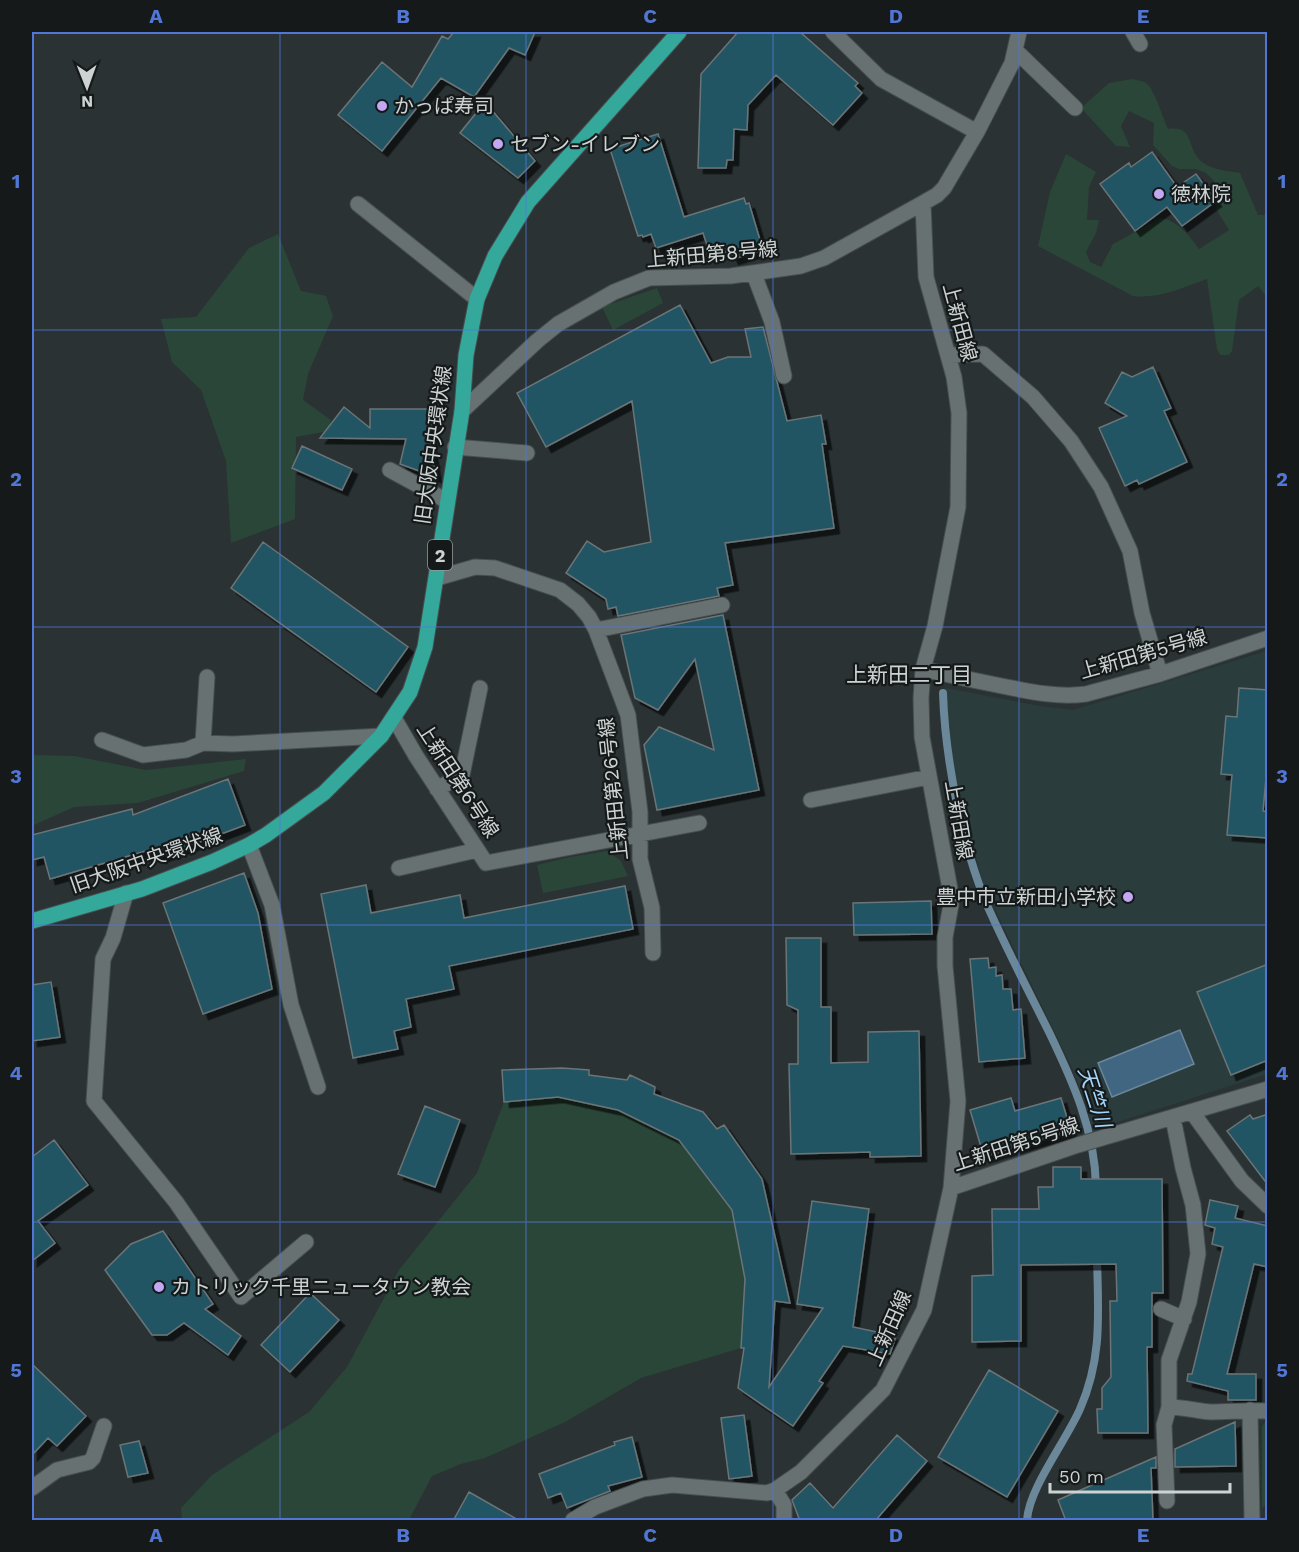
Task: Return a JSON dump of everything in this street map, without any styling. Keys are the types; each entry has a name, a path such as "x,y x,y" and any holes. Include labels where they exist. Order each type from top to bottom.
{"main road":[{"name":"旧大阪中央環状線","path":"32,921 126,893 213,862 249,845 324,793 381,736 410,692 418,671 429,626 462,411 466,355 477,299 495,255 528,202 679,32"}],"street":[{"path":"833,32 881,79 977,132"},
{"path":"923,203 944,188 977,132 1012,63 1019,32"},
{"path":"1015,50 1075,108"},
{"name":"上新田第8号線","path":"462,411 558,324 614,292 649,278 731,276 801,266 824,258 923,203"},
{"name":"上新田線","path":"775,1490 801,1472 883,1390 924,1310 951,1188 958,1127 958,1101 945,957 945,937 951,898 922,737 921,698 923,669 935,626 958,507 959,413 954,377 926,277 923,203"},
{"path":"358,204 477,299"},
{"path":"754,274 772,322 784,376"},
{"path":"948,355 984,354 1033,398 1071,441 1101,487 1130,552 1142,613 1160,674"},
{"path":"455,447 527,453"},
{"path":"390,470 447,501"},
{"name":"上新田第26号線","path":"436,578 464,569 486,566 560,590 578,604 589,617 628,715 640,812 640,859 651,908 653,952"},
{"path":"596,630 722,605"},
{"name":"上新田第5号線","path":"923,669 1047,695 1064,696 1086,694 1160,674 1268,638"},
{"path":"202,742 207,677"},
{"path":"437,789 462,775 480,688"},
{"name":"上新田第6号線","path":"394,718 486,863 699,823"},
{"path":"102,740 143,755 186,750 202,742 233,744 381,736"},
{"path":"811,800 929,777"},
{"path":"249,845 272,905 291,1005 318,1087"},
{"path":"399,868 477,850"},
{"path":"126,893 113,938 103,959 94,1101 176,1202 241,1297 306,1242"},
{"name":"上新田第5号線","path":"951,1188 1078,1145 1268,1089"},
{"path":"1192,1112 1242,1181 1268,1206"},
{"path":"1167,1501 1164,1425 1169,1407 1169,1360 1184,1319 1196,1266 1197,1232 1194,1205 1183,1168 1173,1118"},
{"path":"1161,1309 1184,1319"},
{"path":"1169,1407 1212,1412 1268,1411"},
{"path":"1250,1410 1252,1521"},
{"path":"32,1488 57,1470 89,1462 93,1458 104,1426"},
{"path":"573,1521 595,1507 643,1489 672,1485 766,1493 775,1490 784,1505 784,1521"}],"shaded area":[{"name":"豊中市立新田小学校","path":"1267,651 1267,1074 1093,1130 1072,1068 985,889 962,809 949,739 946,688 1073,710"}],"green space":[{"path":"1132,79 1145,82 1149,86 1168,129 1183,130 1202,162 1225,171 1240,173 1258,215 1267,215 1267,297 1258,286 1239,300 1232,351 1229,355 1220,355 1217,349 1207,279 1161,294 1133,296 1038,246 1050,192 1066,154 1096,172 1089,187 1087,220 1099,220 1096,233 1086,252 1090,262 1101,267 1113,244 1161,218 1178,225 1199,249 1229,230 1216,209 1217,184 1206,173 1196,169 1179,169 1172,166 1153,145 1154,123 1129,111 1121,126 1130,147 1116,146 1081,108 1109,83"},
{"path":"278,234 301,291 326,296 333,316 308,374 303,400 331,420 329,431 296,437 295,519 231,543 226,461 201,390 172,362 161,319 196,317 249,248"},
{"path":"657,288 663,303 613,330 602,307"},
{"path":"32,755 74,756 146,770 246,759 244,771 138,803 74,807 32,826"},
{"path":"607,851 621,861 628,876 543,893 537,865"},
{"path":"558,1097 618,1110 679,1140 732,1210 745,1279 741,1348 641,1378 565,1422 485,1458 461,1464 432,1476 409,1520 182,1520 181,1508 212,1475 309,1412 347,1367 399,1270 477,1173 504,1102"},
{"path":"1267,1420 1267,1502 1262,1509 1262,1426"}],"water":[{"path":"1180,1030 1194,1064 1112,1097 1098,1063"}],"building":[{"path":"454,32 535,32 525,55 509,48 474,97 441,78 382,151 338,115 382,62 412,87 442,36 448,39"},
{"path":"738,32 800,32 858,83 855,86 862,93 833,125 776,75 748,105 747,130 734,129 733,160 727,160 726,168 698,168 701,74"},
{"name":"セブン-イレブン","path":"485,102 535,161 518,178 460,133"},
{"path":"658,134 684,217 744,198 746,204 749,203 763,250 733,259 730,251 712,256 703,233 656,248 651,234 638,236 610,149"},
{"name":"徳林院","path":"1152,152 1177,187 1196,174 1216,201 1182,226 1167,207 1135,231 1100,184 1129,163 1131,167"},
{"path":"680,305 711,363 728,357 751,357 745,329 763,327 787,421 821,415 826,444 822,444 834,528 725,543 733,585 717,588 719,596 618,616 616,607 608,609 606,599 566,573 587,541 604,552 651,542 632,401 546,447 517,393"},
{"path":"1153,367 1171,408 1164,411 1187,462 1139,484 1137,480 1125,486 1099,428 1127,416 1105,403 1122,372 1132,377"},
{"path":"344,407 370,428 370,409 432,409 431,447 436,477 400,464 406,439 320,438"},
{"path":"302,446 352,469 342,490 292,468"},
{"path":"263,542 408,647 376,692 231,588"},
{"path":"723,615 759,790 657,810 644,745 659,727 714,750 695,659 658,710 635,698 621,635"},
{"path":"1239,688 1268,690 1268,756 1263,811 1268,812 1268,838 1227,835 1232,775 1221,774 1226,716 1237,717"},
{"path":"228,779 245,825 160,857 156,848 50,879 44,857 32,860 32,835 132,809 133,815"},
{"path":"244,873 258,913 272,989 203,1014 163,903"},
{"path":"366,885 371,913 460,895 464,918 625,886 633,929 449,966 454,989 406,999 411,1027 394,1031 398,1049 353,1058 321,894"},
{"path":"931,901 932,934 854,935 853,903"},
{"path":"786,938 821,938 821,1007 831,1007 831,1063 868,1062 868,1032 919,1031 921,1156 870,1157 870,1152 791,1154 789,1064 798,1064 798,1010 787,1005"},
{"path":"988,958 989,968 996,967 996,976 1002,975 1003,989 1011,989 1013,1010 1021,1009 1025,1058 979,1062 970,959"},
{"path":"1268,964 1268,1060 1231,1075 1197,992"},
{"path":"51,982 60,1037 32,1041 32,985"},
{"path":"562,1068 589,1070 589,1075 627,1080 630,1075 655,1087 654,1094 703,1112 717,1129 724,1125 762,1179 790,1303 775,1301 769,1387 823,1308 797,1304 812,1201 869,1209 853,1327 896,1336 890,1354 843,1346 819,1381 823,1383 793,1426 738,1388 744,1348 741,1348 745,1279 732,1210 679,1140 618,1110 558,1097 504,1102 502,1070"},
{"path":"1011,1098 1015,1111 1061,1098 1071,1131 984,1157 970,1110"},
{"path":"425,1106 460,1120 435,1187 398,1174"},
{"path":"1268,1114 1268,1185 1227,1131 1250,1115 1253,1119"},
{"path":"54,1140 88,1185 38,1221 55,1243 32,1261 32,1157"},
{"path":"1053,1167 1081,1167 1081,1179 1162,1179 1163,1293 1152,1293 1152,1347 1147,1347 1148,1433 1098,1433 1097,1409 1102,1409 1102,1388 1111,1377 1110,1301 1117,1301 1116,1264 1021,1265 1021,1341 972,1342 972,1276 993,1275 992,1209 1039,1209 1038,1187 1053,1187"},
{"path":"1210,1200 1238,1206 1235,1218 1268,1226 1268,1267 1254,1264 1227,1374 1256,1374 1256,1400 1228,1400 1228,1391 1187,1381 1188,1374 1192,1374 1223,1247 1212,1244 1215,1228 1205,1225"},
{"name":"カトリック千里ニュータウン教会","path":"163,1231 213,1304 205,1309 241,1336 228,1355 184,1323 167,1335 152,1335 105,1270 131,1244"},
{"path":"310,1293 339,1320 290,1372 261,1345"},
{"path":"32,1364 86,1416 57,1446 48,1438 32,1455"},
{"path":"989,1370 1058,1411 1007,1497 938,1457"},
{"path":"744,1415 752,1476 729,1479 721,1418"},
{"path":"1235,1422 1236,1466 1175,1467 1175,1449"},
{"path":"897,1435 927,1461 875,1521 800,1521 792,1500 810,1483 833,1508"},
{"path":"632,1437 642,1477 608,1486 610,1491 567,1508 561,1493 548,1498 539,1474 615,1445 614,1442"},
{"path":"139,1441 148,1473 128,1477 120,1445"},
{"path":"1156,1457 1156,1468 1151,1468 1153,1521 1066,1521 1058,1500"},
{"path":"469,1492 520,1521 453,1521"}],"waterway":[{"name":"天竺川","path":"943,693 951,773 970,856 987,905 1074,1088 1092,1146 1096,1187"},
{"name":"天竺川","path":"1027,1520 1034,1494 1074,1422 1087,1390 1098,1334 1097,1256"}],"place":[{"name":"かっぱ寿司","path":"382,106"},
{"name":"セブン-イレブン","path":"498,144"},
{"name":"徳林院","path":"1159,194"},
{"name":"豊中市立新田小学校","path":"1128,897"},
{"name":"カトリック千里ニュータウン教会","path":"159,1287"}],"district":[{"name":"上新田二丁目","path":"909,674"}]}
